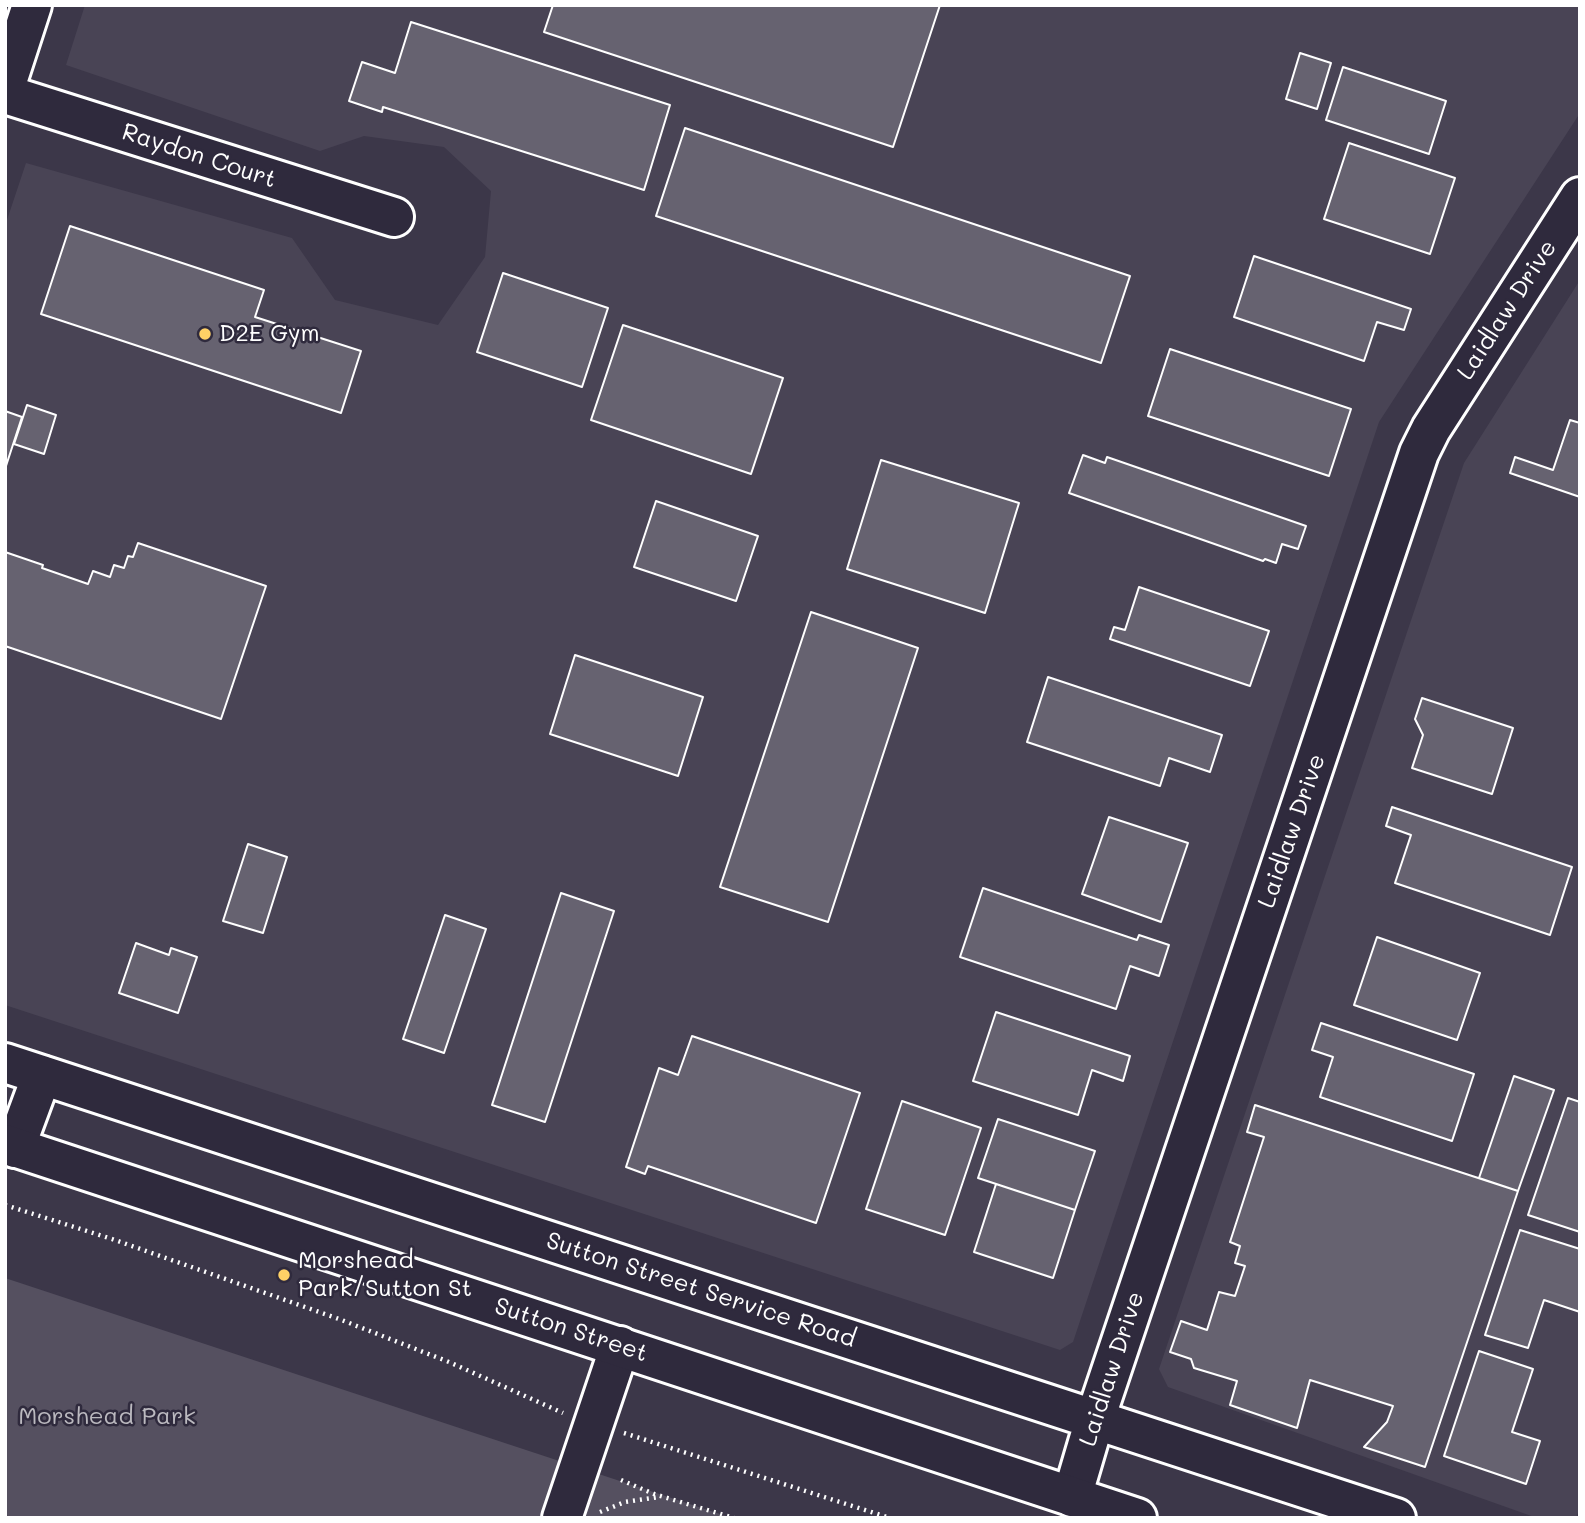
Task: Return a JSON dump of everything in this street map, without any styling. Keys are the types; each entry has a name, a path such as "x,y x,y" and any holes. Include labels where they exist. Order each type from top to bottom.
{"street":[{"path":"5,88 33,5"},
{"name":"Raydon Court","path":"5,94 394,217"},
{"name":"Laidlaw Drive","path":"1072,1497 1095,1419 1419,453 1431,429 1580,197"},
{"name":"Sutton Street Service Road","path":"5,1063 1396,1518"},
{"path":"10,1146 42,1075"},
{"name":"Sutton Street","path":"10,1146 1137,1518"},
{"path":"562,1518 620,1346"}],"path":[{"path":"5,1205 112,1239 339,1319 449,1362 594,1424 890,1518"},
{"path":"621,1480 734,1518"},
{"path":"591,1517 635,1499 668,1497"}],"shaded area":[{"path":"85,5 1580,5 1580,113 1379,422 1073,1342 1060,1350 5,1005 5,226 26,163 292,238 335,300 438,325 485,257 491,191 444,147 364,136 320,151 66,65"},
{"path":"1580,280 1580,1507 1576,1518 1537,1518 1168,1387 1159,1369 1464,463"}],"green space":[{"name":"Morshead Park","path":"5,1278 732,1518 5,1518"}],"building":[{"path":"553,5 940,5 893,147 544,32"},
{"path":"411,22 670,105 644,190 383,107 382,112 349,101 362,62 395,73"},
{"path":"1300,53 1331,63 1317,109 1286,99"},
{"path":"1343,67 1446,101 1429,154 1326,120"},
{"path":"685,128 1130,276 1101,363 656,216"},
{"path":"1349,143 1455,178 1430,254 1324,219"},
{"name":"D2E Gym","path":"70,226 264,290 255,317 361,351 341,413 41,314"},
{"path":"1254,256 1411,309 1404,330 1377,322 1364,361 1234,317"},
{"path":"503,273 608,308 582,387 477,352"},
{"path":"623,325 783,378 751,474 591,420"},
{"path":"1170,349 1351,409 1329,476 1148,416"},
{"path":"27,405 56,415 44,454 14,444"},
{"path":"5,411 22,417 5,469"},
{"path":"1570,420 1580,423 1580,497 1510,473 1515,457 1553,470"},
{"path":"1083,455 1105,463 1107,457 1306,526 1298,549 1282,544 1276,563 1265,559 1263,561 1069,493"},
{"path":"881,460 1019,503 985,613 847,569"},
{"path":"656,501 758,536 736,601 634,567"},
{"path":"138,543 266,586 221,719 5,646 5,552 88,584 93,571 110,577 114,565 124,568 128,556 133,557"},
{"path":"1139,587 1269,631 1250,686 1110,639 1114,627 1125,630"},
{"path":"811,612 918,648 828,922 720,887"},
{"path":"575,655 703,697 678,776 550,734"},
{"path":"1048,677 1222,735 1210,772 1169,758 1160,786 1027,742"},
{"path":"1422,698 1513,728 1492,794 1412,768 1423,735 1415,719"},
{"path":"1392,807 1572,867 1550,935 1395,883 1411,835 1386,826"},
{"path":"1109,817 1188,843 1161,922 1082,894"},
{"path":"248,844 287,857 263,933 223,921"},
{"path":"983,888 1137,940 1139,935 1169,945 1159,976 1130,966 1116,1009 960,957"},
{"path":"561,893 614,911 545,1122 492,1105"},
{"path":"445,915 486,929 444,1053 403,1039"},
{"path":"1377,937 1480,973 1457,1040 1354,1005"},
{"path":"136,943 169,955 171,948 197,957 178,1013 119,993"},
{"path":"996,1012 1130,1056 1123,1081 1092,1070 1078,1115 973,1081"},
{"path":"1321,1023 1474,1074 1452,1141 1320,1097 1333,1057 1312,1050"},
{"path":"692,1036 860,1093 816,1223 648,1166 645,1174 626,1167 659,1068 678,1075"},
{"path":"1514,1076 1554,1090 1518,1191 1479,1178"},
{"path":"1568,1098 1580,1102 1580,1232 1528,1215"},
{"path":"902,1101 981,1128 945,1235 866,1209"},
{"path":"1255,1105 1518,1191 1425,1467 1364,1447 1387,1422 1393,1406 1310,1380 1297,1428 1230,1405 1237,1381 1194,1368 1191,1359 1170,1352 1181,1321 1207,1330 1219,1292 1235,1296 1245,1266 1235,1263 1240,1246 1230,1242 1264,1137 1247,1132"},
{"path":"998,1119 1095,1151 1075,1210 978,1178"},
{"path":"996,1184 1075,1210 1053,1278 974,1252"},
{"path":"1520,1230 1580,1249 1580,1312 1544,1300 1528,1348 1485,1335"},
{"path":"1479,1351 1533,1369 1512,1432 1540,1441 1526,1484 1444,1456"}],"place":[{"name":"D2E Gym","path":"205,334"},
{"name":"Morshead Park/Sutton St","path":"284,1275"}]}
